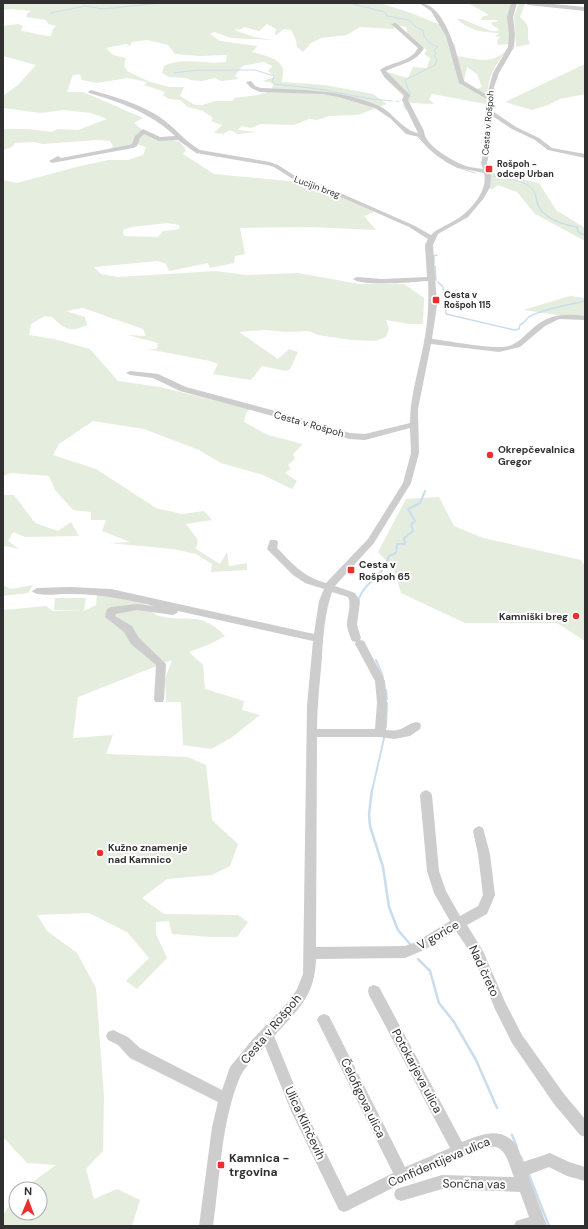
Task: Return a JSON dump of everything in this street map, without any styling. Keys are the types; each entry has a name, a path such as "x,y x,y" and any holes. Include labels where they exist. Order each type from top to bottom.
{"street":[{"path":"422,3 433,10 446,29 461,82 490,99"},
{"name":"Cesta v Rošpoh","path":"206,1226 218,1135 226,1098 235,1072 243,1060 294,1004 303,992 309,974 311,953 313,698 318,639 324,601 331,583 371,541 407,483 415,454 414,408 416,394 428,341 433,305 430,279 430,245 432,238 436,233 466,216 478,203 487,187 487,172 484,162 488,145 487,122 490,99 493,80 511,47 512,34 510,17 514,3"},
{"path":"528,3 585,9"},
{"path":"394,24 421,48 420,53 413,58 383,70 386,75 396,82 406,95 405,100 421,131 421,136 431,148 452,162 460,166 487,172"},
{"path":"249,82 253,87 260,90 323,92 370,104 393,118 408,133 421,136"},
{"name":"Lucijin breg","path":"91,92 116,100 161,121 188,147 198,152 268,163 276,166 298,180 320,186 411,226 432,238"},
{"path":"489,111 514,128 536,139 550,149 585,156"},
{"path":"58,158 52,161 131,147 135,145 137,137 143,131 150,133 155,138 180,138"},
{"path":"357,279 382,281 430,279"},
{"path":"428,341 509,350 516,347 551,319 568,316 585,318"},
{"name":"Cesta v Rošpoh","path":"130,373 155,376 183,389 358,437 365,437 414,425"},
{"path":"273,542 272,549 296,573 308,581 352,595 355,601 352,625 358,641 380,681 382,702 380,733"},
{"path":"37,590 111,592 318,639"},
{"path":"159,699 158,679 161,664 135,641 128,629 110,617 111,611 137,608 199,612"},
{"path":"313,733 380,733 394,735 406,733 416,726"},
{"name":"Nad čreto","path":"426,794 433,870 440,893 479,955 500,1005 517,1039 559,1099 585,1130"},
{"name":"V gorice","path":"311,953 405,952 420,946 483,910 488,895 484,854 479,831"},
{"name":"Potokarjeva ulica","path":"374,991 459,1151"},
{"name":"Čelofigova ulica","path":"324,1020 402,1176"},
{"path":"113,1036 123,1041 136,1053 226,1098"},
{"name":"Ulica Klinčevih","path":"269,1038 296,1106 344,1205"},
{"name":"Confidentijeva ulica","path":"344,1205 402,1176 488,1139 495,1138 504,1143 511,1150 520,1170 539,1225"},
{"path":"520,1170 550,1160 567,1169 585,1174"},
{"name":"Sončna vas","path":"401,1194 442,1182 525,1185"},
{"path":"521,1226 539,1225"}],"green space":[{"path":"3,3 380,3 411,13 443,26 448,40 455,44 457,56 484,60 495,58 507,50 491,75 486,104 432,94 429,99 434,104 410,103 388,81 387,72 408,78 413,67 427,68 430,58 424,54 427,50 408,35 406,27 395,25 394,29 360,27 347,35 321,38 311,43 303,52 297,47 296,40 291,30 284,29 275,36 276,29 267,24 259,31 244,27 242,29 234,30 254,37 273,40 231,38 214,32 210,34 220,41 258,46 252,52 270,57 281,65 283,69 282,82 325,85 373,94 387,104 358,115 330,116 317,120 309,119 294,125 261,124 251,128 242,126 237,130 257,132 238,134 230,130 223,134 214,133 222,125 211,121 213,118 203,111 188,107 180,100 169,99 163,95 165,92 144,85 147,82 128,78 97,83 82,80 80,74 73,75 67,92 83,92 143,118 134,123 147,134 180,142 186,150 183,154 214,174 309,183 326,192 340,196 374,212 364,216 376,230 309,227 240,228 245,254 235,256 234,263 210,268 208,263 169,271 166,264 158,261 94,267 101,274 118,277 216,271 246,275 298,273 359,284 404,284 424,298 423,324 409,324 386,320 389,329 386,337 375,341 351,340 318,335 309,331 286,332 266,330 239,332 278,359 289,349 298,352 290,369 286,371 262,366 251,380 213,374 218,364 210,361 147,349 157,349 158,343 128,335 146,336 143,329 83,308 66,311 85,317 87,325 76,329 64,327 52,317 45,316 31,324 29,335 54,339 90,349 118,381 160,387 249,409 246,413 244,422 268,435 303,444 293,454 295,459 288,465 291,469 285,473 297,481 292,489 263,475 221,463 199,450 144,429 93,421 59,444 53,455 96,469 156,508 182,514 204,511 212,520 186,524 198,540 196,549 220,564 227,552 229,566 247,563 247,570 211,572 212,564 196,554 173,549 109,543 130,542 102,531 106,520 91,520 91,512 73,510 55,490 49,476 11,473 3,476 3,180 17,183 80,166 109,160 128,160 143,155 146,147 136,144 107,152 113,146 110,141 98,140 42,144 35,142 15,143 12,147 3,150 3,129 29,129 51,132 58,129 78,130 107,119 91,113 64,110 41,113 3,108 3,96 18,85 36,65 3,56 3,26 18,24 23,26 21,31 51,36 53,29 56,26 48,24 46,20 26,17 31,11 12,9 3,10","holes":["147,40 168,45 175,54 200,56 227,55 226,62 186,61 171,63 164,66 162,73 169,77 202,81 215,78 221,81 239,79 235,76 242,66 264,62 272,66 268,71 275,77 262,81 274,83 271,91 258,95 235,98 232,101 215,101 202,105 195,105 180,96 184,87 170,87 150,82 127,71 124,65 126,58 113,55 106,48 126,44 130,46 132,42","467,67 477,74 482,87 473,90 463,85","167,223 179,225 180,228 163,231 158,237 124,236 123,230 131,227"]},
{"path":"468,3 513,3 509,44 498,45 497,40 500,37 495,36 499,33 476,30 466,26 457,19 462,19 491,31 498,31 499,29 493,26 491,22 496,22 498,20 481,20 482,17 489,15"},
{"path":"519,3 525,4 520,17 527,25 530,44 516,47 514,16"},
{"path":"585,64 585,94 560,99 532,110 505,102"},
{"path":"491,172 539,183 556,210 585,228 585,241 535,214 517,192 498,185 493,189 489,189"},
{"path":"570,296 585,298 585,319 523,310"},
{"path":"3,495 14,495 35,523 58,531 71,522 79,536 25,537 13,532 8,541 19,549 5,546 3,549"},
{"path":"439,497 454,526 483,538 581,560 585,566 585,641 557,623 465,623 401,593 393,568 378,552 406,499"},
{"path":"3,585 11,589 33,585 28,593 3,596"},
{"path":"97,595 133,599 145,604 159,616 201,620 216,628 225,636 210,644 189,652 203,665 205,689 244,701 242,710 260,715 231,738 211,749 183,745 181,702 166,702 165,679 172,660 78,697 73,738 113,735 106,754 188,757 206,765 212,820 238,844 230,866 212,875 167,879 142,898 164,914 238,915 248,922 237,937 212,937 172,934 169,921 156,922 156,934 167,958 137,989 126,981 149,958 127,932 89,913 37,915 47,931 77,953 96,988 104,1097 103,1151 86,1169 94,1199 117,1189 140,1200 132,1226 3,1226 3,1215 8,1208 8,1221 48,1221 48,1181 34,1181 56,1165 27,1163 3,1137 3,610 46,606 53,611 84,611 96,605"},
{"path":"55,598 86,598 84,611 54,610"}],"waterway":[{"path":"50,13 85,6 103,9 161,3"},
{"path":"310,3 321,3"},
{"path":"349,3 385,12 387,16 409,20 417,28 423,30 424,36 428,41 438,47 434,50 436,53 434,56 437,60 435,65 405,80 410,94 409,98"},
{"path":"174,73 197,70 255,70 274,76 272,82 274,84 319,89 371,99 392,101"},
{"path":"403,105 407,110"},
{"path":"418,137 424,143"},
{"path":"456,167 475,173"},
{"path":"493,176 519,181 526,184 531,187 536,198"},
{"path":"536,197 541,210 545,214 564,224 577,227 578,232 585,235"},
{"path":"434,263 434,256 437,255"},
{"path":"435,266 436,280"},
{"path":"438,282 443,287 446,314 514,330 519,329 520,325 533,314 585,301"},
{"path":"358,601 365,588 383,569 389,556 396,553 397,544 405,544 404,538 413,531 411,525 415,521 408,509 420,503 425,491"},
{"path":"376,660 383,677"},
{"path":"386,690 387,699"},
{"path":"386,727 387,703"},
{"path":"372,791 384,738"},
{"path":"372,790 369,814 370,826 383,867 389,907 398,930 410,944"},
{"path":"418,959 430,971 439,1003 454,1022 476,1060 497,1108"},
{"path":"512,1135 517,1147"},
{"path":"521,1157 523,1162"},
{"path":"529,1175 549,1226"}],"place":[{"name":"Rošpoh - odcep Urban","path":"489,169"},
{"name":"Cesta v Rošpoh 115","path":"436,300"},
{"name":"Okrepčevalnica Gregor","path":"490,455"},
{"name":"Cesta v Rošpoh 65","path":"351,570"},
{"name":"Kamniški breg","path":"576,616"},
{"name":"Kužno znamenje nad Kamnico","path":"100,853"},
{"name":"Kamnica - trgovina","path":"221,1165"}]}
